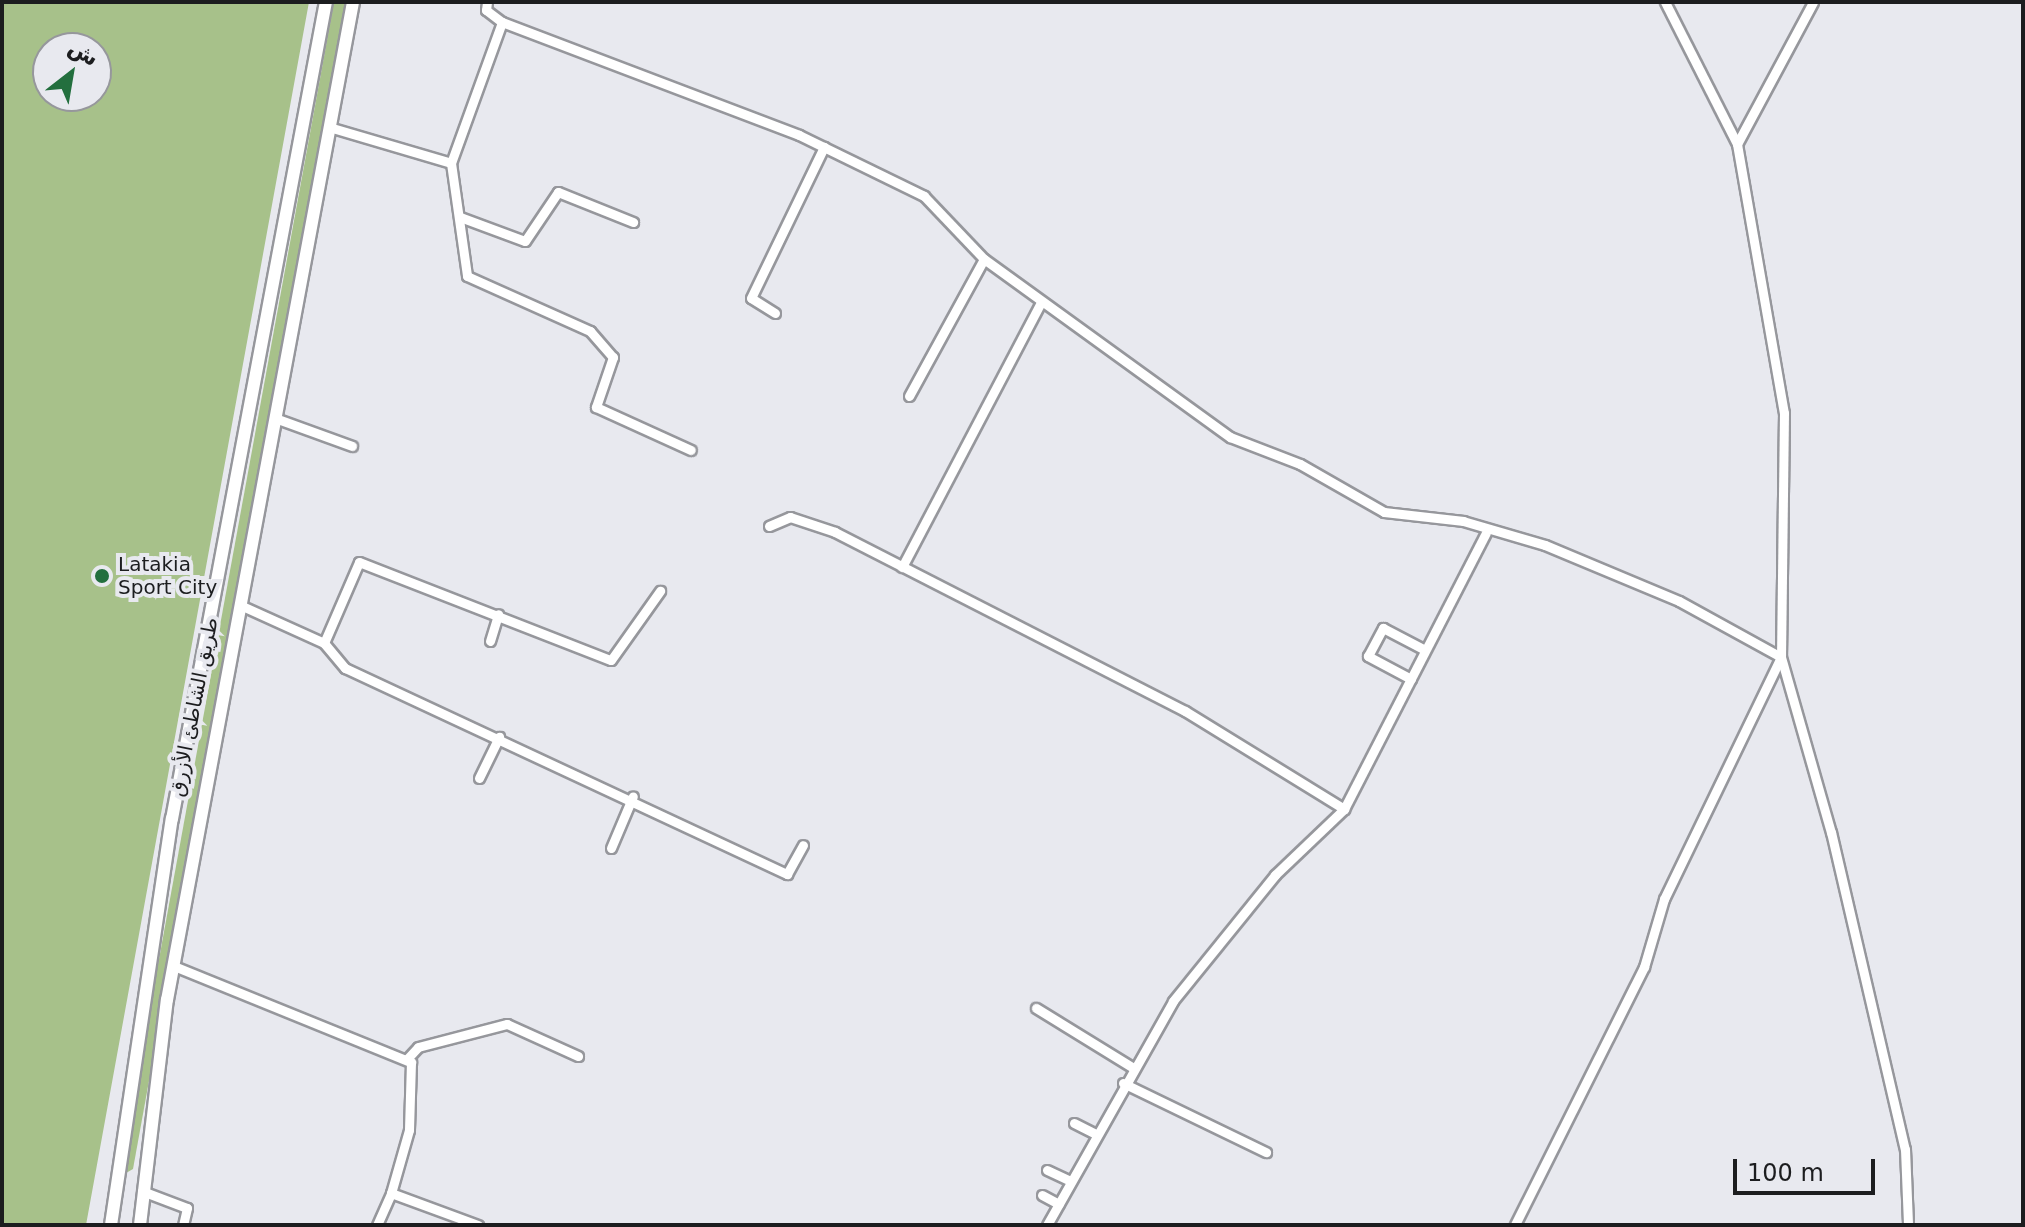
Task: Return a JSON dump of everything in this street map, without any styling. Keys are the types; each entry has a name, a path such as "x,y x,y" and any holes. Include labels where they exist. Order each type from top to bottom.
{"main road":[{"name":"طريق الشاطئ الأزرق","path":"111,1225 172,819 326,2"},
{"name":"طريق الشاطئ الأزرق","path":"140,1225 142,1191 174,966 353,2"}],"street":[{"path":"487,2 486,10 502,22 824,147 924,196 984,259 1230,437 1300,464 1384,512 1463,521 1486,533 1545,545 1679,601 1781,657"},
{"path":"1665,2 1737,144 1784,413 1781,657 1831,832 1905,1149 1908,1225"},
{"path":"1737,144 1813,2"},
{"path":"502,22 451,163 467,276 608,344 610,373 596,407 691,450"},
{"path":"329,127 451,163"},
{"path":"775,313 751,298 824,147"},
{"path":"460,217 525,241 558,192 633,222"},
{"path":"909,396 984,259"},
{"path":"902,567 1041,302"},
{"path":"275,418 352,446"},
{"path":"769,526 790,517 902,567 1185,711 1344,809"},
{"path":"1047,1225 1132,1067 1219,938 1344,809 1486,533"},
{"path":"324,643 359,562 611,660 660,591"},
{"path":"240,605 324,643 345,668 633,796 787,874 803,845"},
{"path":"490,641 498,614"},
{"path":"1411,679 1368,656 1383,628 1425,650"},
{"path":"1515,1225 1644,967 1669,888 1781,657"},
{"path":"479,778 499,737"},
{"path":"611,848 633,796"},
{"path":"174,966 407,1059"},
{"path":"1036,1008 1132,1067"},
{"path":"377,1225 391,1193 409,1130 407,1059 418,1047 507,1024 578,1056"},
{"path":"1123,1083 1266,1152"},
{"path":"1074,1123 1096,1134"},
{"path":"1047,1170 1071,1181"},
{"path":"142,1191 187,1208 183,1225"},
{"path":"391,1193 478,1225"},
{"path":"1042,1195 1059,1204"}],"green space":[{"name":"Latakia Sport City","path":"2,2 309,2 86,1225 2,1225"},
{"path":"334,2 345,2 133,1169 126,1173 136,1085"}],"place":[{"name":"Latakia Sport City","path":"102,576"}]}
